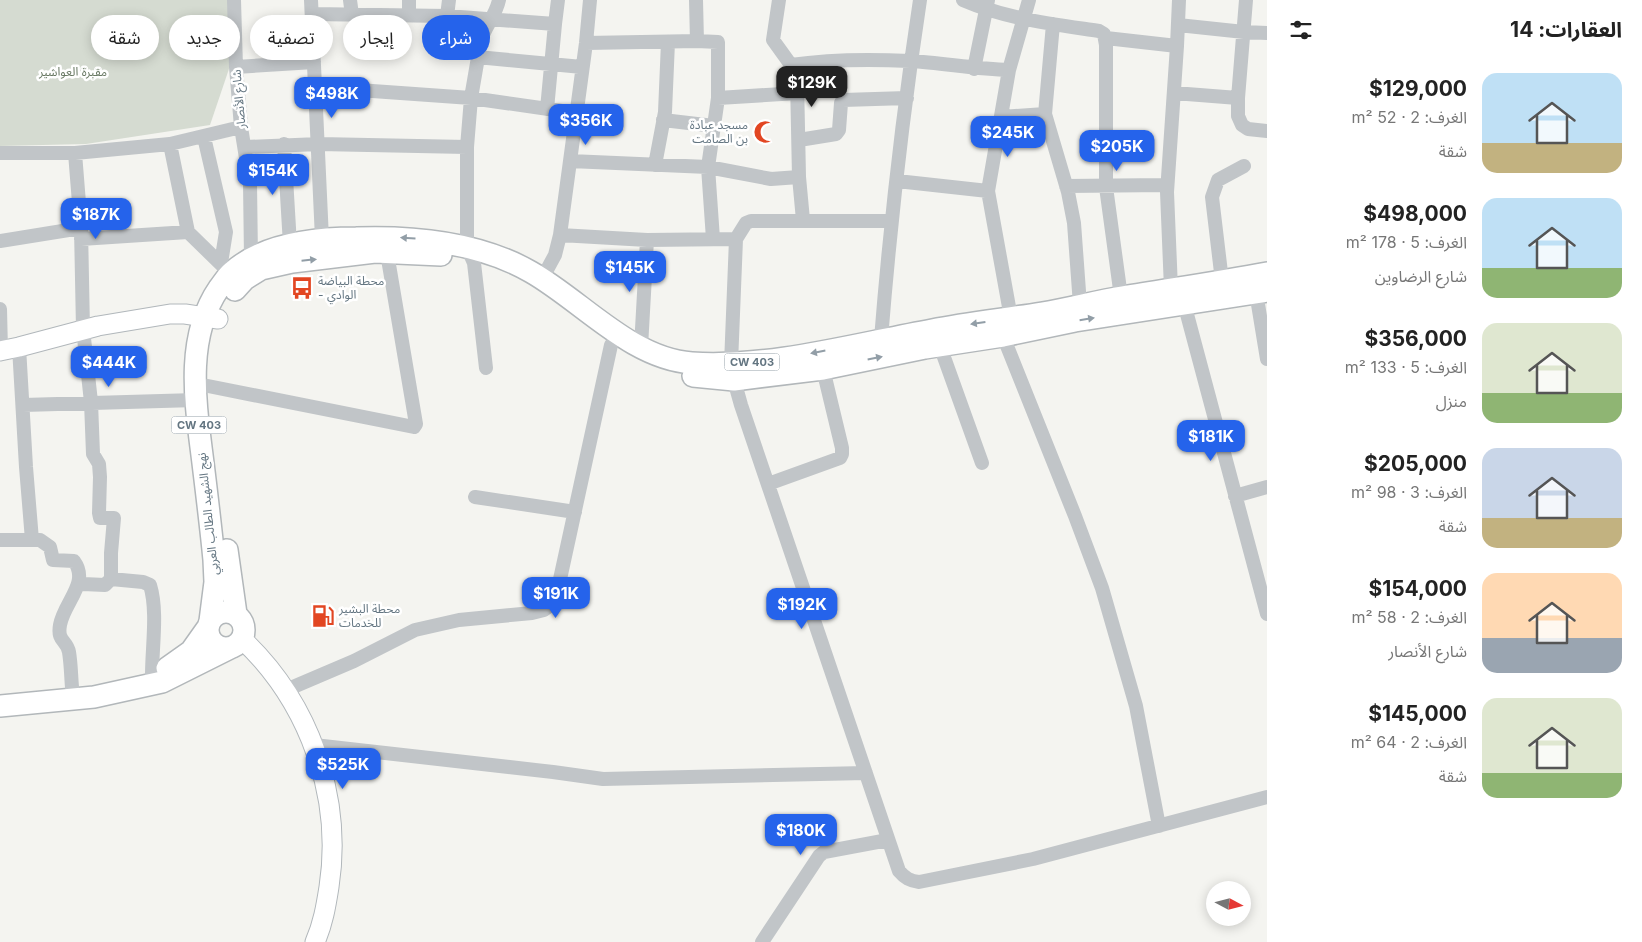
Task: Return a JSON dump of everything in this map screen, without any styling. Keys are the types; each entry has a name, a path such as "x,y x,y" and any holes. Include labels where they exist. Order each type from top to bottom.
{"main road":[{"name":"CW 403","path":"258,260 290,245 322,239 423,239 470,255 522,283 611,345 664,371 689,376 732,372 823,369 940,346 1080,305 1120,297 1262,291"},
{"name":"CW 403","path":"258,260 292,262 375,252 491,254 542,278 624,337 641,347 666,358 732,372 782,359 881,339 1075,321 1177,296 1222,281 1267,273"},
{"name":"نهج الشهيد الطالب العربي","path":"236,614 202,393 196,369 211,318 216,292 226,268 258,260"},
{"name":"نهج الشهيد الطالب العربي","path":"211,318 245,279 258,260"},
{"path":"0,351 19,348 83,329 170,314 211,318"},
{"name":"نهج الشهيد الطالب العربي","path":"0,695 152,675 168,668 191,651 209,624 215,582 202,393"},
{"path":"0,706 94,697 162,682 237,643 245,628 243,622 236,614 224,611 219,613 209,624 208,633 214,644 226,648 237,643"},
{"path":"237,643 260,657 286,690 314,745 323,775 332,845 331,871 321,929 315,942"}],"street":[{"name":"شارع الأنصار","path":"234,0 236,68 241,127 246,147 258,260"},
{"path":"311,0 322,239"},
{"path":"312,14 352,15 350,0"},
{"path":"409,15 410,0"},
{"path":"447,15 449,0"},
{"path":"490,22 496,12 499,0"},
{"path":"546,109 558,0"},
{"path":"542,278 555,255 560,235 590,0"},
{"path":"696,0 697,41"},
{"path":"779,0 773,40 791,65 797,80 799,177 803,220"},
{"path":"881,339 892,221 920,0"},
{"path":"963,0 987,5 1024,20 1099,31 1104,34 1106,38 1106,187 1120,297"},
{"path":"1029,0 1009,70 988,191 1007,327 1102,588 1136,706 1159,826"},
{"path":"1179,0 1167,186 1177,296 1267,614"},
{"path":"1246,0 1238,116 1242,125 1248,129 1267,131"},
{"path":"974,69 987,5"},
{"path":"492,19 555,24"},
{"path":"1053,24 1045,114 1066,186 1074,223 1080,305"},
{"path":"1178,25 1267,33"},
{"path":"1106,38 1177,46"},
{"path":"655,164 663,120 668,42"},
{"path":"586,43 718,42 718,98 708,167 713,239"},
{"path":"490,58 582,67"},
{"path":"477,60 471,98 467,147 470,255 486,368"},
{"path":"791,65 846,60 911,61 974,69 1009,70"},
{"path":"236,68 314,62"},
{"path":"316,88 471,98 576,113"},
{"path":"718,98 798,93"},
{"path":"1174,93 1238,98"},
{"path":"799,140 836,134 839,130 841,103 843,100 907,98"},
{"path":"1001,117 1045,114"},
{"path":"663,120 714,126"},
{"path":"0,153 74,153 170,144 241,127"},
{"path":"204,137 226,232 226,268"},
{"path":"170,144 188,232 226,268"},
{"path":"284,144 290,245"},
{"path":"246,147 318,144 467,147"},
{"path":"74,153 81,234 83,329 91,402 93,454 99,464 100,518 114,518 111,579 105,585 79,583"},
{"path":"570,161 708,167 771,179 799,177"},
{"path":"1222,281 1212,197 1213,189 1218,180 1244,166"},
{"path":"897,181 988,191"},
{"path":"1066,186 1167,186"},
{"path":"892,221 803,220 751,221 746,223 736,239 732,372 741,405 899,871 904,878 919,882 1033,859 1267,797"},
{"path":"0,241 81,234 188,232"},
{"path":"560,235 647,240 736,239"},
{"path":"641,347 647,240"},
{"path":"23,405 91,402 202,393 414,427 416,424 387,253"},
{"path":"1262,291 1267,359"},
{"path":"0,309 0,351"},
{"path":"286,690 354,661 415,630 459,620 532,613 544,610 552,604 557,594 611,345"},
{"path":"940,346 982,463"},
{"path":"19,348 32,540"},
{"path":"768,484 840,458 842,454 823,369"},
{"path":"1235,496 1267,487"},
{"path":"475,498 574,512"},
{"path":"0,540 40,540 50,547 53,560 74,561 80,569 79,583 62,617 59,636 69,651 72,687"},
{"path":"111,579 143,582 150,585 154,610 152,675"},
{"path":"314,745 603,779 866,774"},
{"path":"762,942 819,856 824,852 888,840"}],"green space":[{"name":"مقبرة العواشير","path":"0,0 228,0 229,15 169,15 169,60 231,60 210,125 86,144 0,146"}],"place":[{"name":"مسجد عبادة بن الصامت","path":"765,132"},
{"name":"محطة البياضة - الوادي","path":"302,288"},
{"name":"محطة البشير للخدمات","path":"323,616"}]}
